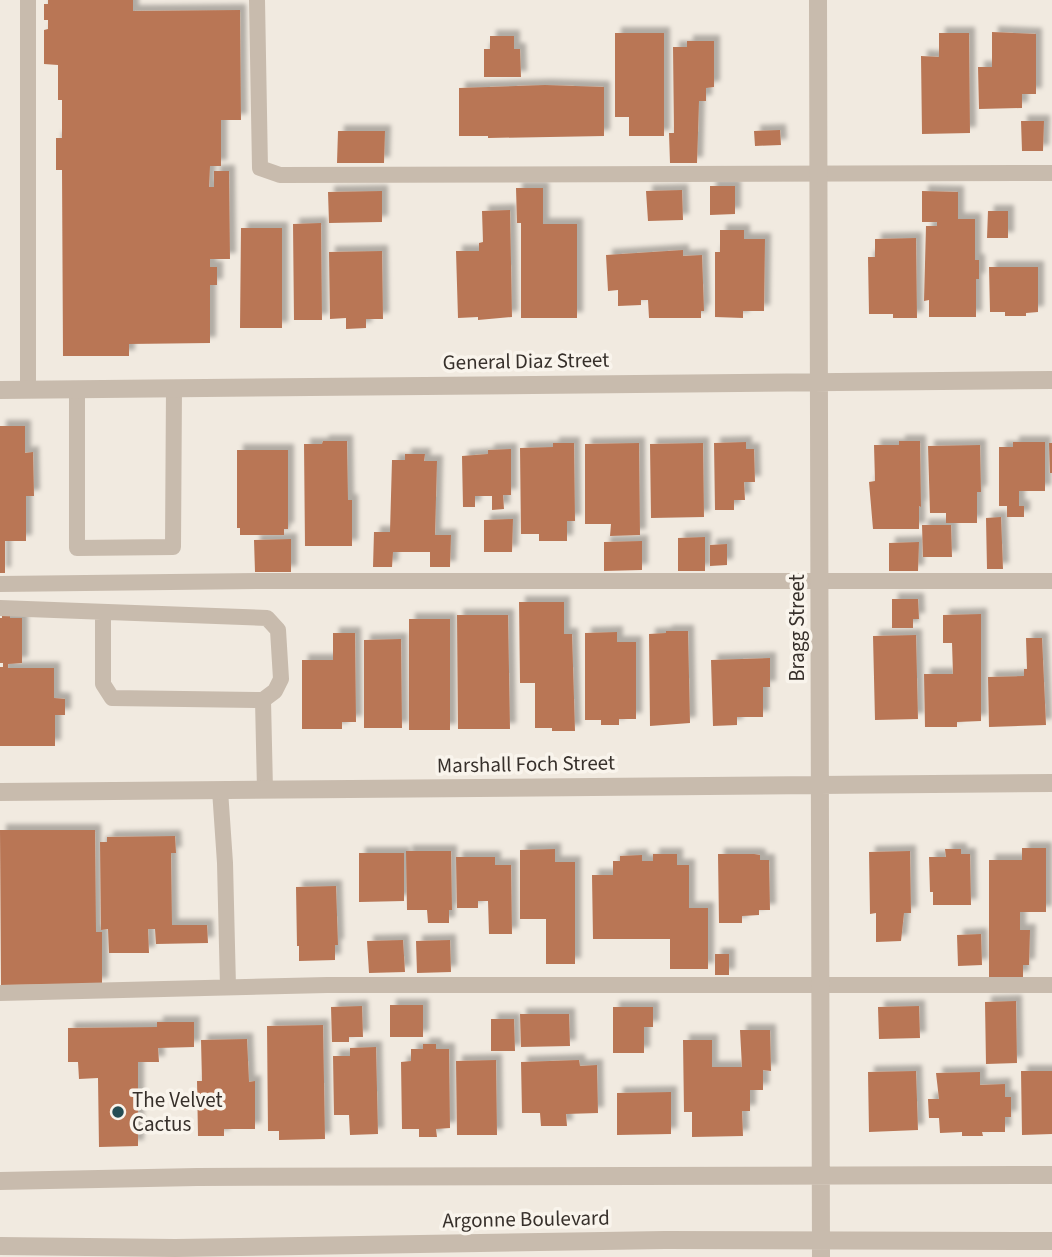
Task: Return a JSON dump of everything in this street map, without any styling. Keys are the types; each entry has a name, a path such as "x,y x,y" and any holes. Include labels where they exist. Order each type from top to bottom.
{"street":[{"name":"Bragg Street","path":"818,0 821,1248"},
{"name":"General Diaz Street","path":"0,390 1052,380"},
{"name":"Marshall Foch Street","path":"0,792 1052,783"},
{"name":"Argonne Boulevard","path":"0,1181 197,1177 1052,1175"},
{"name":"Argonne Boulevard","path":"0,1246 175,1248 665,1240 821,1248 1052,1241"}],"lane":[{"path":"28,0 28,389"},
{"path":"257,0 260,168 280,175 1052,173"},
{"path":"77,389 77,548 146,548 173,547 174,388"},
{"path":"0,584 1052,580"},
{"path":"0,608 103,611 267,618 278,630 281,679 275,691 263,700 111,698 103,684 103,611"},
{"path":"263,700 265,790"},
{"path":"220,790 229,988"},
{"path":"0,993 327,985 1052,985"}],"building":[{"path":"48,0 133,0 133,11 240,10 241,120 221,120 221,166 210,166 209,187 214,187 214,171 229,171 230,259 210,259 210,267 217,267 217,285 210,285 210,343 129,344 129,356 63,356 62,170 56,170 56,138 62,138 62,100 58,100 58,65 44,64 44,30 48,29 48,20 44,20 44,4 48,4"},
{"path":"992,32 1036,34 1036,94 1022,94 1022,108 979,109 978,67 992,67"},
{"path":"615,33 664,33 664,136 629,136 629,117 615,117"},
{"path":"939,33 969,33 970,133 922,134 921,56 939,57"},
{"path":"490,36 514,36 514,49 520,49 521,77 484,77 484,49 490,49"},
{"path":"687,41 714,41 714,87 706,88 706,101 699,101 697,163 670,163 669,133 674,133 673,47 687,47"},
{"path":"545,85 604,87 604,136 459,136 459,88"},
{"path":"1021,121 1044,121 1043,151 1022,151"},
{"path":"780,130 781,145 755,146 754,131"},
{"path":"338,131 385,131 384,163 337,163"},
{"path":"710,186 735,186 735,214 710,215"},
{"path":"516,188 543,188 543,224 577,224 577,318 521,318 521,223 517,223"},
{"path":"682,190 683,220 648,221 646,191"},
{"path":"382,191 382,222 329,223 328,192"},
{"path":"922,191 958,192 958,219 975,219 975,260 979,260 976,317 929,317 929,300 924,301 926,226 937,226 937,222 922,222"},
{"path":"510,210 512,317 478,320 478,317 458,318 456,251 479,251 479,243 483,242 482,211"},
{"path":"988,211 1008,211 1008,238 987,238"},
{"path":"321,223 322,320 294,320 293,224"},
{"path":"241,228 282,228 282,328 240,328"},
{"path":"720,230 744,230 744,239 765,239 764,311 743,311 743,318 715,317 715,252 720,252"},
{"path":"916,238 917,318 869,314 868,257 875,257 875,239"},
{"path":"683,250 683,256 702,255 704,311 701,311 701,318 649,318 648,300 641,300 641,305 618,306 618,290 608,291 606,255"},
{"path":"382,251 383,319 366,319 366,328 346,329 346,318 330,319 329,252"},
{"path":"989,267 1038,267 1038,312 1026,313 1026,316 1005,316 1005,312 990,312"},
{"path":"0,426 25,426 25,453 33,452 34,496 26,496 26,541 5,541 5,573 0,573"},
{"path":"323,441 347,441 348,500 352,500 352,546 305,546 304,444 322,444"},
{"path":"899,441 920,441 919,529 873,529 869,482 875,481 874,445 899,445"},
{"path":"746,442 746,449 754,449 755,482 744,482 745,500 734,500 734,510 715,510 714,443"},
{"path":"1013,442 1045,442 1045,491 1019,491 1019,506 1024,506 1024,517 1007,517 1007,506 999,506 999,447 1013,447"},
{"path":"553,443 574,443 575,521 567,521 567,541 539,541 539,534 521,534 520,448 553,447"},
{"path":"639,443 640,535 610,536 611,524 585,524 585,444"},
{"path":"703,443 704,517 651,518 650,444"},
{"path":"1049,443 1052,443 1052,473 1050,473"},
{"path":"980,445 981,492 977,492 977,523 946,523 946,513 930,513 928,446"},
{"path":"511,449 511,495 503,495 504,509 492,510 492,496 475,496 475,507 463,507 462,456 488,454 488,450"},
{"path":"237,450 288,450 288,529 284,529 284,535 240,535 240,528 237,528"},
{"path":"405,454 425,454 424,461 437,461 435,535 451,535 450,567 430,567 430,552 393,552 392,567 373,567 374,532 390,532 392,460 405,460"},
{"path":"1001,517 1003,569 987,569 986,518"},
{"path":"513,519 512,552 484,552 484,520"},
{"path":"922,525 951,525 952,557 923,557"},
{"path":"705,537 705,571 678,571 678,538"},
{"path":"291,539 291,572 255,572 254,540"},
{"path":"642,541 642,570 604,571 604,542"},
{"path":"919,542 918,571 889,571 889,543"},
{"path":"727,544 727,565 710,566 710,545"},
{"path":"892,599 918,599 919,619 913,619 913,628 892,628"},
{"path":"519,602 564,602 564,634 572,634 575,731 535,728 535,683 520,683"},
{"path":"2,613 10,613 10,618 22,618 22,663 8,664 8,668 54,668 54,698 65,699 65,715 55,715 55,746 0,746"},
{"path":"981,614 981,721 957,722 957,727 925,727 924,674 953,674 952,643 943,643 943,615"},
{"path":"457,615 508,615 510,729 458,729"},
{"path":"409,619 450,619 450,730 409,730"},
{"path":"688,631 690,723 650,726 649,634"},
{"path":"617,632 617,642 636,642 636,719 619,719 619,725 601,725 601,720 585,720 585,633"},
{"path":"333,633 355,633 356,722 342,722 342,729 302,729 302,660 333,660"},
{"path":"916,635 918,719 875,720 873,636"},
{"path":"1026,638 1042,638 1046,725 989,727 988,677 1024,676 1024,669 1027,669"},
{"path":"401,639 402,728 364,728 364,640"},
{"path":"770,658 770,687 763,687 763,717 737,717 737,725 713,726 711,660"},
{"path":"0,830 95,830 96,932 102,932 102,984 1,985"},
{"path":"175,836 176,853 171,853 172,925 207,925 208,943 156,944 155,929 148,929 149,953 109,953 108,929 101,930 100,842 107,842 107,837"},
{"path":"1022,848 1046,848 1046,912 1020,912 1020,930 1030,930 1029,965 1023,965 1023,977 989,978 989,860 1022,860"},
{"path":"555,849 555,862 575,862 575,964 546,964 546,919 520,919 520,850"},
{"path":"945,849 961,849 961,854 970,854 971,905 933,905 929,857 946,857"},
{"path":"406,851 451,851 452,910 449,910 449,923 428,923 427,910 407,910"},
{"path":"910,851 911,913 904,913 901,941 876,942 876,913 870,914 869,852"},
{"path":"359,853 404,853 404,901 359,902"},
{"path":"653,854 677,854 677,865 689,865 689,908 708,908 708,969 670,969 670,939 593,939 592,875 613,875 613,861 620,861 620,856 642,855 642,861 653,861"},
{"path":"718,854 754,854 760,855 760,860 769,860 770,910 759,910 759,915 742,916 742,923 719,923"},
{"path":"456,857 495,857 495,865 511,865 512,934 489,934 488,901 478,901 478,908 457,908"},
{"path":"336,886 338,945 335,945 335,960 299,961 296,887"},
{"path":"981,934 982,965 958,966 957,935"},
{"path":"403,940 405,972 369,973 367,941"},
{"path":"450,940 451,972 417,973 416,941"},
{"path":"715,954 729,954 729,975 715,975"},
{"path":"1016,1001 1017,1063 986,1064 985,1002"},
{"path":"390,1005 423,1005 423,1037 390,1037"},
{"path":"362,1006 363,1037 349,1037 349,1042 332,1042 331,1007"},
{"path":"919,1006 920,1038 879,1039 878,1007"},
{"path":"613,1007 653,1007 653,1027 644,1027 644,1053 613,1053"},
{"path":"520,1014 569,1014 570,1046 521,1047"},
{"path":"491,1019 514,1019 515,1051 491,1051"},
{"name":"The Velvet Cactus","path":"157,1022 194,1022 194,1047 158,1048 159,1062 138,1062 138,1146 99,1147 98,1078 79,1079 78,1062 68,1062 68,1028 157,1027"},
{"path":"323,1025 325,1139 279,1140 279,1131 268,1131 267,1026"},
{"path":"740,1030 770,1030 771,1071 763,1070 763,1090 750,1090 750,1111 742,1111 743,1136 692,1137 692,1112 684,1112 683,1040 712,1040 712,1067 742,1067"},
{"path":"247,1039 249,1082 255,1081 255,1129 224,1129 224,1136 198,1136 197,1081 202,1081 201,1040"},
{"path":"423,1044 436,1044 436,1049 449,1049 450,1128 436,1129 437,1137 419,1137 419,1129 402,1129 401,1062 411,1061 411,1049 423,1049"},
{"path":"376,1047 378,1134 350,1135 349,1115 334,1115 333,1056 350,1056 350,1048"},
{"path":"496,1060 497,1135 457,1135 456,1061"},
{"path":"579,1060 580,1066 597,1065 598,1113 566,1114 567,1126 541,1126 540,1113 522,1113 521,1062"},
{"path":"916,1071 918,1130 869,1132 868,1072"},
{"path":"1021,1071 1052,1071 1052,1134 1022,1135"},
{"path":"980,1072 980,1085 1005,1084 1005,1097 1011,1097 1011,1117 1005,1117 1005,1132 982,1132 983,1136 962,1136 962,1132 940,1133 939,1118 929,1118 928,1099 939,1099 936,1073"},
{"path":"671,1092 671,1134 617,1135 617,1093"}],"place":[{"name":"The Velvet Cactus","path":"118,1112"}]}
